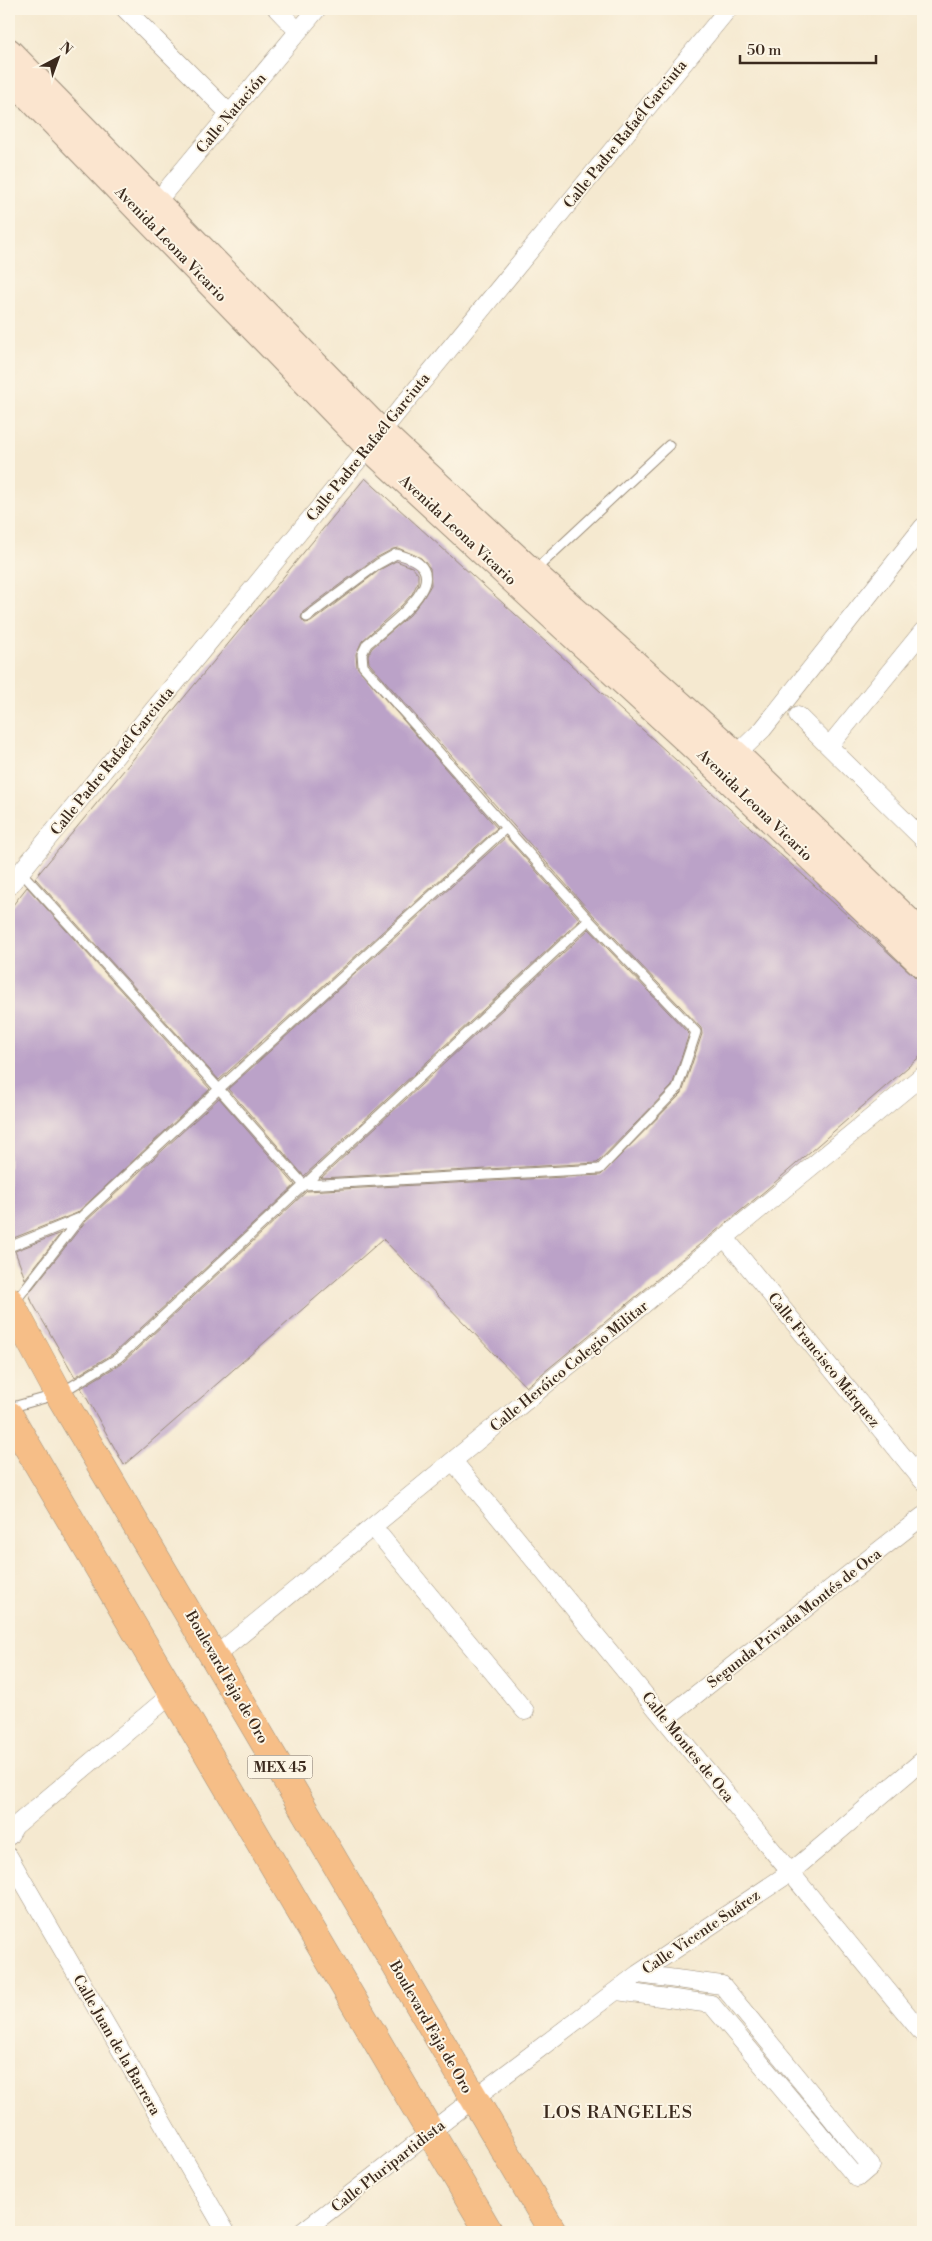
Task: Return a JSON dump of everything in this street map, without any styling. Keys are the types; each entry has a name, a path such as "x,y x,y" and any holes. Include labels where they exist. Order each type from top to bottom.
{"main road":[{"name":"Boulevard Faja de Oro","path":"10,1304 59,1394 553,2232"},
{"name":"MEX 45","path":"9,1415 489,2232"}],"street":[{"path":"125,9 230,114"},
{"path":"277,9 298,31"},
{"name":"Calle Natación","path":"150,209 317,9"},
{"name":"Calle Padre Rafaél Garciuta","path":"9,886 728,9"},
{"name":"Avenida Leona Vicario","path":"9,51 150,209 374,439 728,762 923,934"},
{"name":"Avenida Leona Vicario","path":"9,77 150,209"},
{"path":"728,762 763,729 923,527"},
{"path":"830,745 923,631"},
{"path":"798,716 830,745 923,839"},
{"name":"Avenida Leona Vicario","path":"728,762 923,966"},
{"name":"Calle Heróico Colegio Militar","path":"215,1656 923,1075"},
{"name":"Calle Francisco Márquez","path":"725,1238 923,1481"},
{"name":"Calle Montes de Oca","path":"453,1461 923,2034"},
{"name":"Segunda Privada Montés de Oca","path":"665,1719 923,1516"},
{"path":"373,1527 525,1711"},
{"path":"9,1836 15,1826 172,1694"},
{"name":"Calle Vicente Suárez","path":"473,2099 638,1974 791,1872 923,1760"},
{"name":"Calle Juan de la Barrera","path":"9,1857 226,2232"},
{"path":"617,1991 711,2004 857,2178 872,2166 722,1985 638,1974"},
{"path":"775,2080 791,2069"},
{"name":"Calle Pluripartidista","path":"302,2232 473,2099"}],"lane":[{"path":"526,579 670,445"},
{"path":"304,1185 600,1169 677,1089 696,1032 589,920 364,666 362,654 367,644 418,600 425,585 426,574 421,566 412,558 396,554 378,564 307,617"},
{"path":"10,1304 80,1218 506,828"},
{"path":"21,872 220,1089 304,1185"},
{"path":"9,1408 59,1394 118,1358 589,920"},
{"path":"9,1248 80,1218"}],"building":[{"path":"365,478 923,984 923,1054 766,1190 526,1387 383,1239 124,1465 81,1388 122,1363 307,1191 601,1175 682,1093 702,1034 701,1028 594,916 369,663 368,655 372,648 410,615 431,585 430,568 421,558 398,548 374,559 303,612 301,618 305,623 311,622 381,569 396,561 412,567 418,574 418,582 412,594 362,641 356,654 357,667 497,828 219,1080 35,878"},
{"path":"506,837 580,920 304,1176 228,1089"},
{"path":"27,887 210,1089 77,1213 11,1239 9,1231 9,910"},
{"path":"589,929 689,1034 672,1086 597,1163 321,1178"},
{"path":"219,1098 295,1185 114,1353 75,1377 32,1302 29,1293 85,1222"},
{"path":"61,1233 25,1279 15,1251"}],"district":[{"name":"LOS RANGELES","path":"618,2112"}]}
